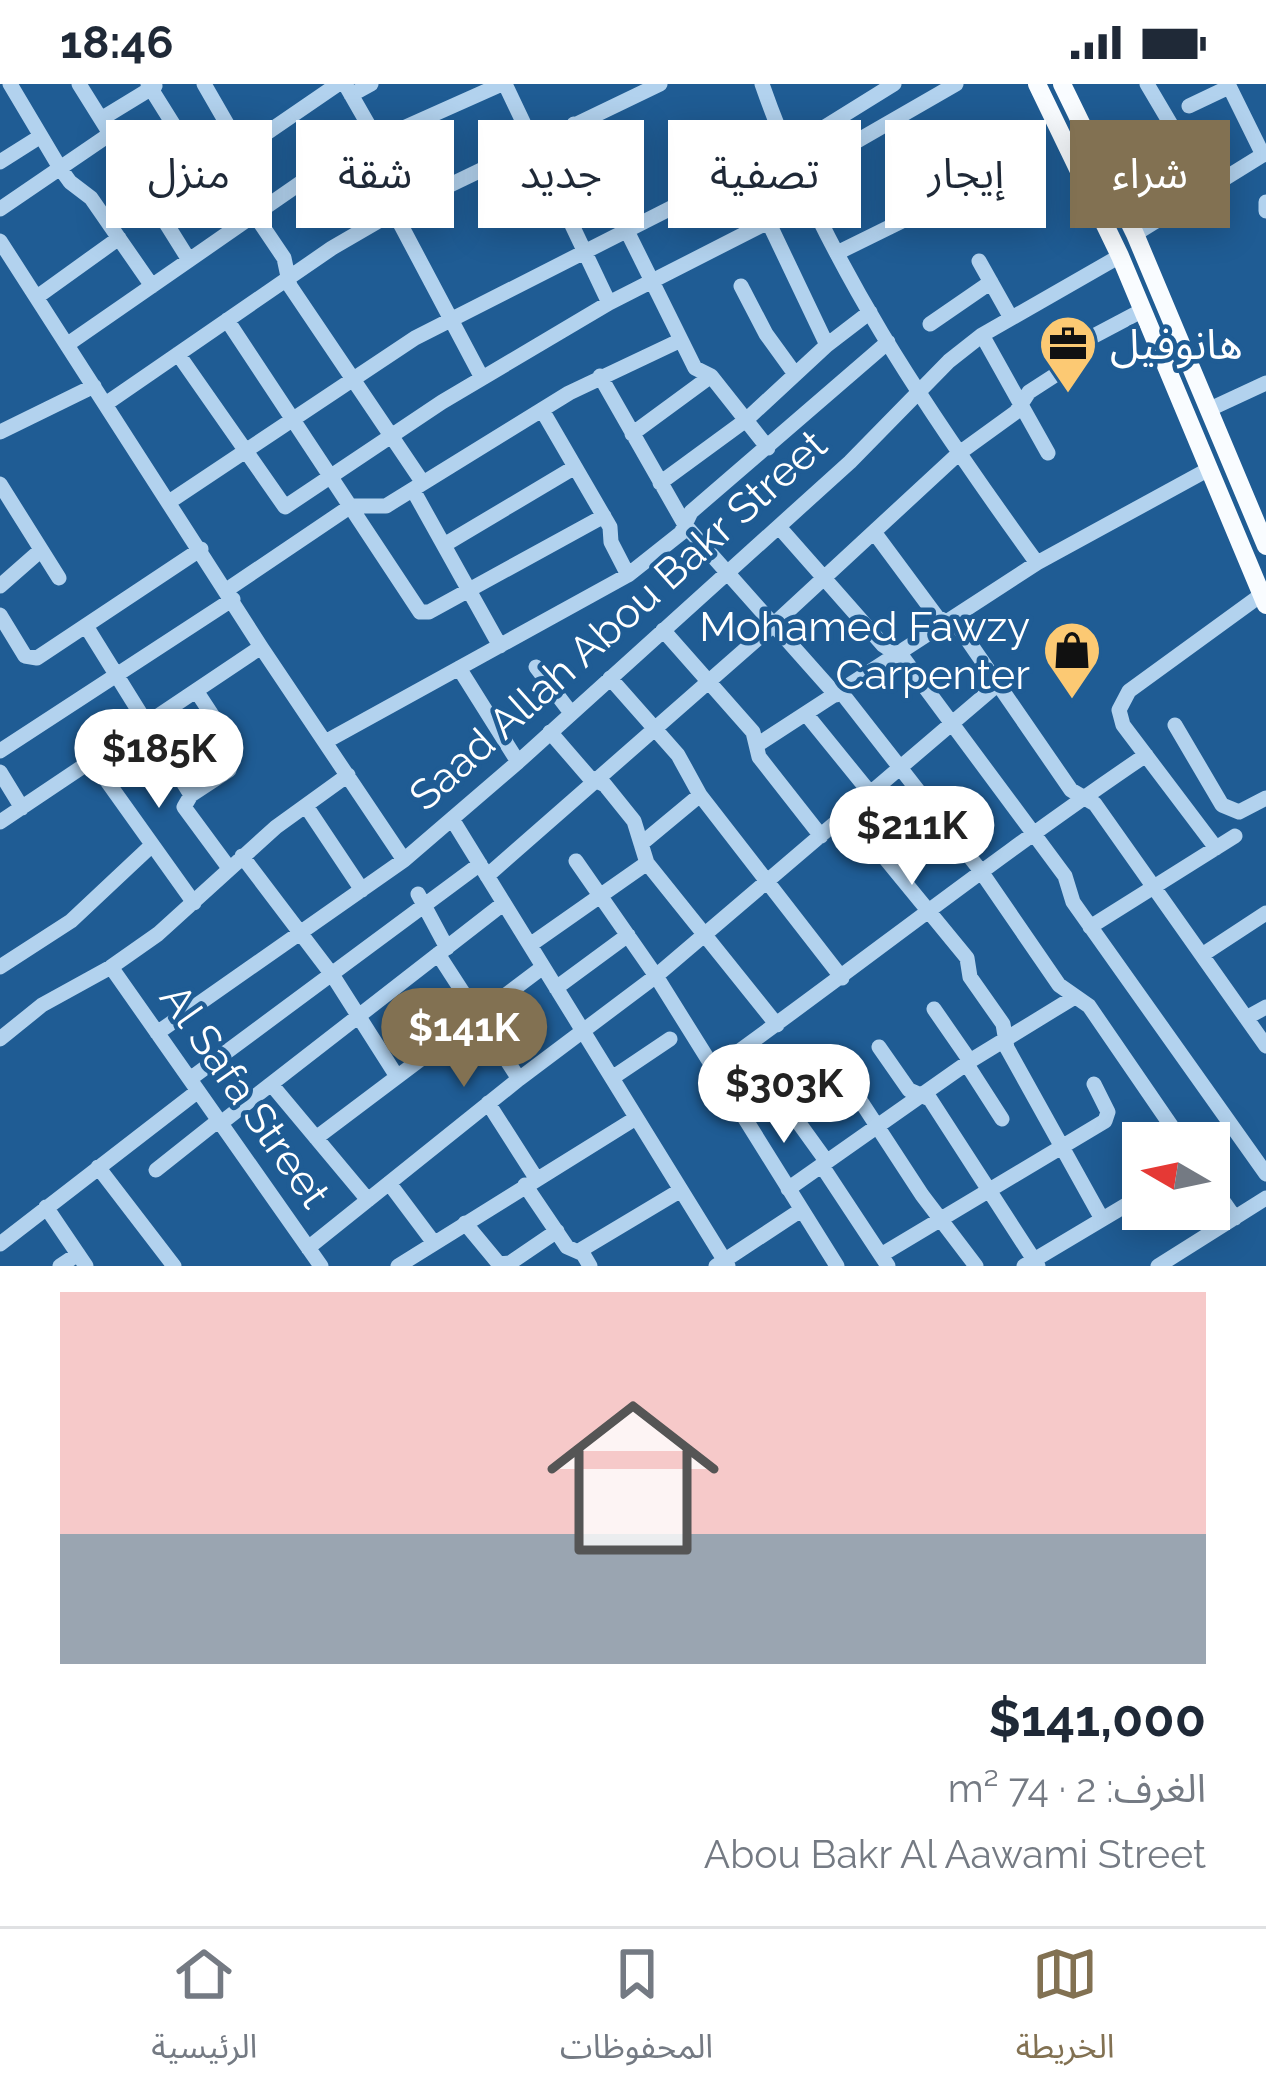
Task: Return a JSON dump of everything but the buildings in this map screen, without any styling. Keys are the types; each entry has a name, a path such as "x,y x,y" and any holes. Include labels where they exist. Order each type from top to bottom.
{"main road":[{"path":"1037,84 1120,256 1264,600"},
{"path":"1062,84 1135,234 1266,545"}],"street":[{"path":"0,90 10,84 60,168 91,198 152,286"},
{"path":"0,209 60,168 106,126 79,84"},
{"path":"204,84 225,120"},
{"path":"272,131 345,88 371,84"},
{"path":"421,120 503,84 521,120"},
{"path":"583,120 660,84"},
{"path":"763,84 775,120"},
{"path":"837,120 894,84"},
{"path":"1148,84 1168,120"},
{"path":"113,120 152,85 173,120"},
{"path":"1189,106 1228,86 1264,154 1230,176"},
{"path":"861,137 945,87"},
{"path":"345,88 365,120"},
{"path":"0,162 41,136"},
{"path":"1266,202 1266,211"},
{"path":"170,502 350,380 451,319 668,209"},
{"path":"169,228 189,260"},
{"path":"68,344 236,228"},
{"path":"264,228 284,258 288,280 418,486 444,545 500,646"},
{"path":"106,403 369,228"},
{"path":"403,228 482,378"},
{"path":"573,228 609,302"},
{"path":"178,354 282,507 609,302 756,228"},
{"path":"771,228 827,345"},
{"path":"824,228 918,392 1036,563"},
{"path":"837,253 888,228"},
{"path":"1135,234 1145,228"},
{"path":"627,230 697,371 711,376 768,448"},
{"path":"38,297 119,238"},
{"path":"3,252 38,297 261,647 404,860"},
{"name":"Saad Allah Abou Bakr Street","path":"157,1033 404,860 779,527 982,335 1120,256"},
{"path":"980,261 1011,319"},
{"path":"930,324 992,282"},
{"path":"741,286 766,334 795,374"},
{"path":"0,1244 333,976 421,899 483,870 596,782 958,454 1016,412 1029,392 1080,359 1090,338 1143,310"},
{"path":"660,483 746,420 870,311"},
{"path":"227,320 414,607 429,612 604,516"},
{"path":"982,335 1048,453"},
{"path":"0,752 116,676 351,506 382,507 600,376 681,340"},
{"path":"325,742 628,575 681,533 691,512 888,342"},
{"path":"600,376 685,525 900,768 980,870 1059,985 1088,1006 1168,1122"},
{"path":"632,434 711,376"},
{"path":"1210,409 1266,383"},
{"path":"0,432 94,386"},
{"path":"542,410 604,516 628,575"},
{"path":"444,545 575,467"},
{"path":"757,745 1036,563 1209,469"},
{"path":"0,484 59,578"},
{"path":"779,527 883,645 899,655 951,723 1065,876 1070,896 1090,927 1266,1174"},
{"path":"874,532 932,611 960,629 1071,790 1092,801 1266,1046"},
{"path":"0,615 20,651 31,659 201,549"},
{"path":"0,586 41,550"},
{"path":"1216,848 1123,724 1119,710 1129,691 1264,600"},
{"path":"86,626 190,795"},
{"path":"663,630 754,732 760,757 821,836"},
{"path":"0,822 261,647"},
{"path":"536,667 571,713"},
{"path":"459,668 518,762"},
{"path":"610,678 678,755 700,796 842,978"},
{"path":"308,1248 656,976 998,683"},
{"path":"197,692 235,750"},
{"path":"806,714 871,794"},
{"path":"1175,724 1227,809 1245,811 1266,798"},
{"path":"550,732 596,782 605,785 634,821 647,862 777,1025"},
{"path":"713,1070 842,978 980,870 1146,755"},
{"path":"94,763 194,903"},
{"path":"229,770 184,801 186,815 302,932 397,1075"},
{"path":"0,772 22,808"},
{"path":"0,1039 42,1005 111,967 158,934 236,862 348,776"},
{"path":"641,844 700,796"},
{"path":"306,806 362,890"},
{"path":"848,813 967,958 970,977 1003,1024 1005,1039 1102,1219"},
{"path":"452,819 723,1264 802,1210"},
{"path":"1090,927 1234,836"},
{"path":"0,967 71,921 152,845"},
{"path":"576,861 656,976 837,1266"},
{"path":"530,945 647,862"},
{"path":"421,899 477,1014 519,1079"},
{"path":"156,1170 504,904"},
{"path":"1202,955 1266,913"},
{"path":"556,988 628,935"},
{"name":"Al Safa Street","path":"111,967 321,1266"},
{"path":"316,1138 543,967"},
{"path":"788,1190 968,1062 1073,998"},
{"path":"1246,1018 1266,1007"},
{"path":"934,1009 1002,1119"},
{"path":"612,1078 670,1040"},
{"path":"879,1047 910,1090 923,1094 991,1189 1032,1264 1122,1207"},
{"path":"843,1074 922,1195 976,1266"},
{"path":"271,1084 368,1200"},
{"path":"783,1101 885,1261 943,1218 1106,1119 1108,1112 1094,1084"},
{"path":"488,1103 567,1247 578,1251 590,1266"},
{"path":"398,1266 637,1118"},
{"path":"98,1168 174,1266"},
{"path":"389,1183 434,1243"},
{"path":"578,1251 681,1190"},
{"path":"1158,1266 1266,1198"},
{"path":"46,1207 82,1260 60,1266"},
{"path":"1230,1211 1235,1218"},
{"path":"465,1223 494,1262 504,1265 557,1231"}],"place":[{"name":"هانوفيل","path":"1068,395"},
{"name":"Mohamed Fawzy Carpenter","path":"1072,701"}]}
